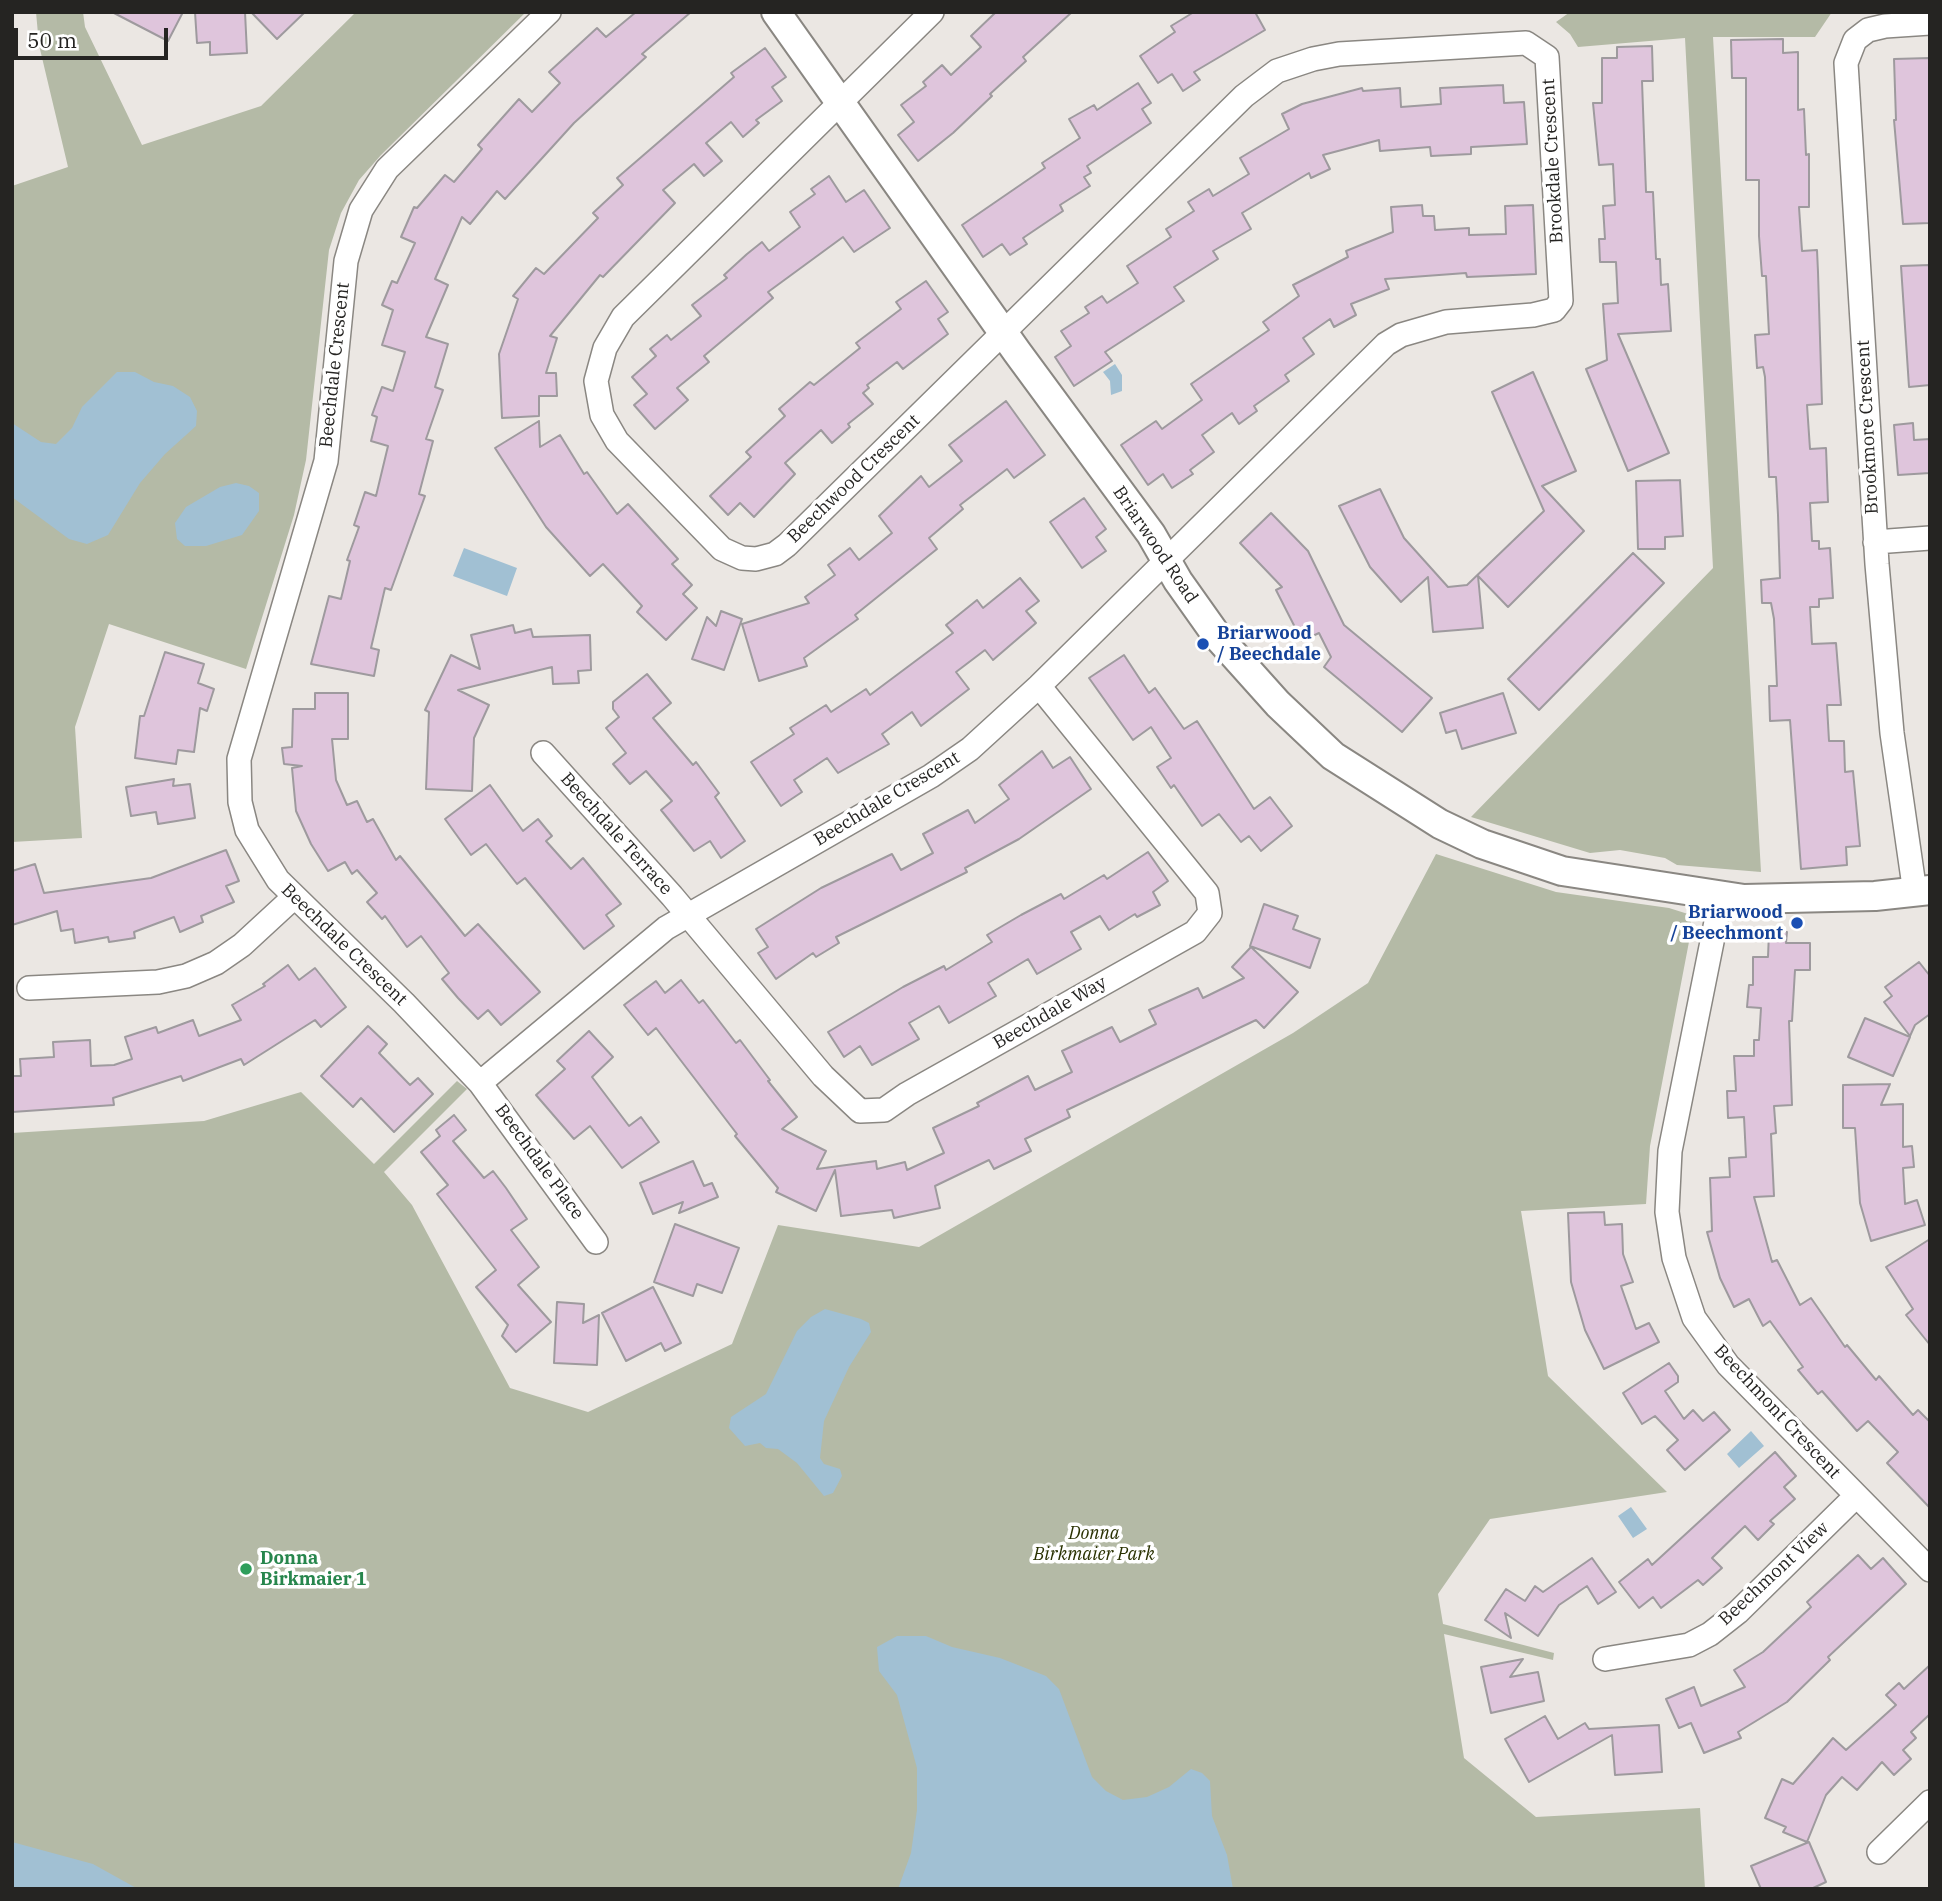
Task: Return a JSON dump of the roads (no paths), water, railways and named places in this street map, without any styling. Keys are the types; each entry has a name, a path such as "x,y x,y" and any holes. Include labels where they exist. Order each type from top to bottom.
{"street":[{"name":"Beechdale Crescent","path":"549,12 387,169 361,210 349,249 326,461 239,759 240,802 247,830 278,880 293,898 404,1003 480,1083 666,928 931,776 970,748 1038,687 1165,559"},
{"name":"Briarwood Road","path":"776,12 1002,331 1151,534 1217,636 1278,704 1333,756 1384,791 1482,844 1562,872 1721,897 1783,900 1923,892"},
{"name":"Beechwood Crescent","path":"932,12 623,317 605,348 596,382 602,415 617,441 722,549 742,558 756,559 775,554 1002,331"},
{"name":"Brookmore Crescent","path":"1923,892 1892,733 1875,542 1846,63 1855,40 1868,30 1930,23"},
{"name":"Brookdale Crescent","path":"1002,331 1244,96 1277,71 1339,54 1526,43 1547,57 1561,301 1554,310 1533,316 1446,322 1401,335 1386,344 1165,559"},
{"path":"1875,542 1930,538"},
{"name":"Beechdale Way","path":"687,915 823,1076 860,1111 884,1110 907,1094 1195,932 1210,913 1207,893 1038,687"},
{"name":"Beechdale Terrace","path":"543,753 687,915"},
{"name":"Beechmont Crescent","path":"1721,897 1670,1151 1667,1212 1674,1258 1694,1318 1728,1365 1930,1570"},
{"path":"29,988 158,982 186,976 216,963 242,946 293,898"},
{"name":"Beechdale Place","path":"480,1083 596,1242"},
{"name":"Beechmont View","path":"1605,1659 1689,1645 1710,1634 1738,1612 1856,1496"},
{"path":"1879,1852 1930,1802"}],"water":[{"path":"1115,364 1122,375 1122,391 1111,395 1110,381 1103,372"},
{"path":"117,372 135,372 154,382 173,386 190,397 197,411 196,426 165,454 140,483 108,535 87,544 69,539 12,497 12,423 41,442 56,444 72,428 82,407"},
{"path":"236,483 249,486 259,493 259,511 242,535 206,546 185,546 177,539 175,523 186,507 220,487"},
{"path":"464,548 517,568 507,596 453,576"},
{"path":"825,1309 869,1323 871,1332 849,1367 824,1421 820,1458 824,1464 840,1469 842,1476 833,1493 824,1496 797,1463 778,1449 766,1448 760,1443 745,1446 729,1428 731,1417 766,1394 797,1331 811,1317"},
{"path":"1751,1431 1764,1446 1739,1468 1727,1454"},
{"path":"1631,1507 1647,1529 1633,1538 1618,1516"},
{"path":"897,1636 926,1636 952,1647 1000,1658 1046,1676 1059,1689 1092,1777 1106,1791 1123,1800 1147,1797 1169,1787 1191,1769 1202,1773 1210,1781 1212,1816 1227,1855 1233,1889 898,1889 911,1853 917,1810 917,1768 897,1695 879,1671 877,1647"},
{"path":"12,1842 93,1864 138,1889 12,1889"}],"place":[{"name":"Briarwood / Beechdale","path":"1203,644"},
{"name":"Briarwood / Beechmont","path":"1797,923"},
{"name":"Donna Birkmaier 1","path":"246,1569"}],"park label":[{"name":"Donna Birkmaier Park","path":"1094,1544"}]}
